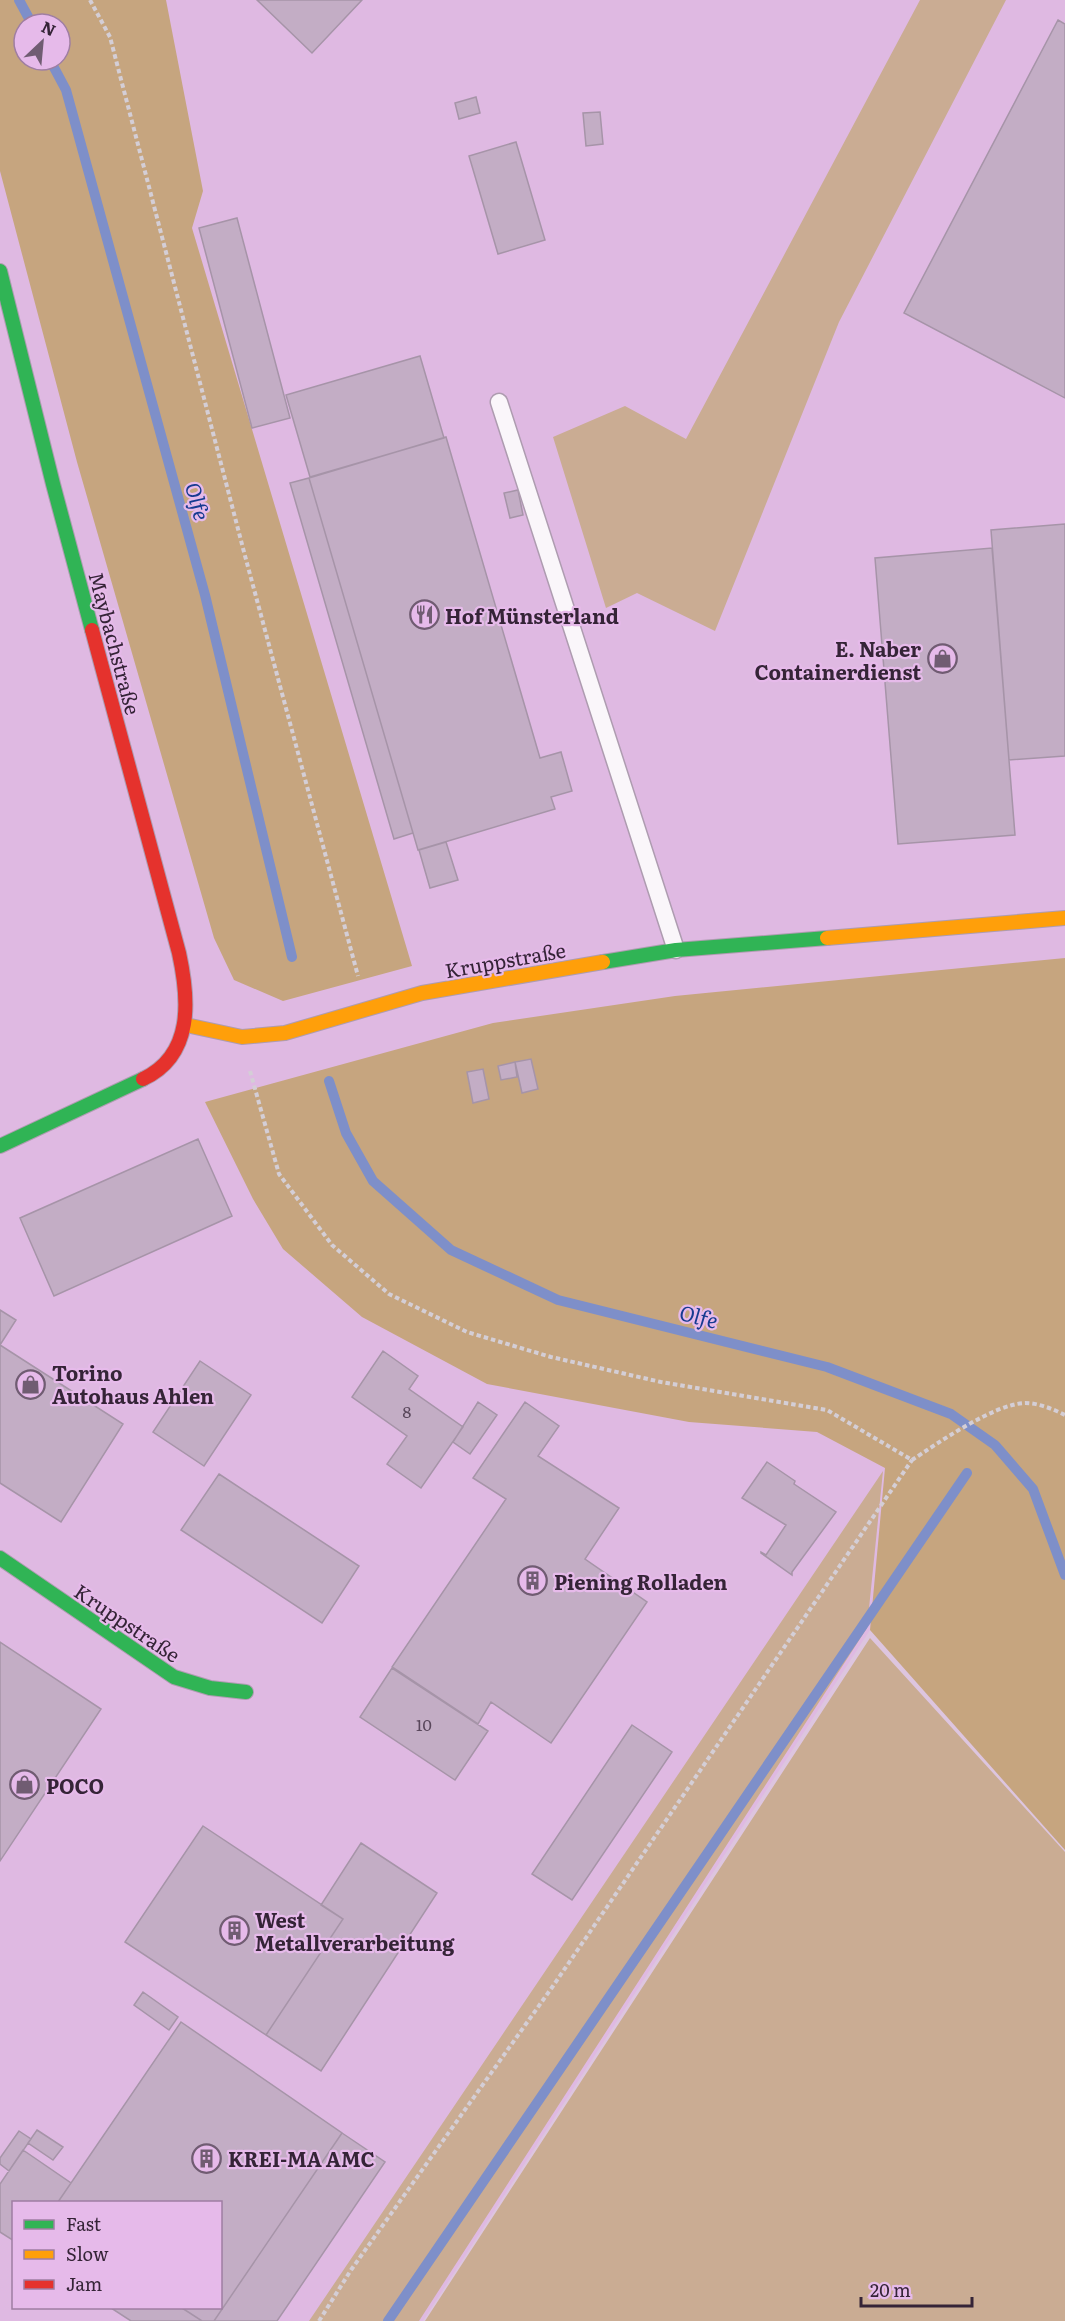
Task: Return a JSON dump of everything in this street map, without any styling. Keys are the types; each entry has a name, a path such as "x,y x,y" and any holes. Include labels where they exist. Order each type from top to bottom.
{"street":[{"name":"Maybachstraße","path":"0,271 53,484 179,953 186,986 188,1011 186,1025"},
{"name":"Kruppstraße","path":"186,1025 242,1037 285,1033 368,1011 422,993 676,950 1065,918"},
{"path":"0,1146 153,1074 168,1061 186,1025"},
{"name":"Kruppstraße","path":"0,1558 174,1677 210,1688 246,1692"}],"lane":[{"path":"499,402 676,950"}],"path":[{"path":"90,0 110,37 244,552 368,1011"},
{"path":"242,1037 254,1089 279,1174 332,1245 389,1294 467,1332 551,1357 661,1382 827,1410 912,1460"},
{"path":"319,2321 351,2270 553,1986 912,1460 946,1438 1000,1409 1025,1403 1044,1406 1065,1415"}],"shaded area":[{"path":"0,0 1065,0 1065,1609 870,1630 423,2321 0,2321"},
{"path":"0,0 166,0 203,191 192,228 412,966 283,1001 234,980 214,938 77,462 0,171"},
{"path":"920,0 1006,0 839,322 715,631 637,593 606,608 553,437 625,406 686,439"},
{"path":"1065,958 1065,1850 870,1630 885,1468 817,1432 689,1422 487,1384 362,1317 283,1249 253,1199 205,1102 493,1023 675,996"},
{"path":"883,1471 867,1628 419,2321 309,2321"},
{"path":"870,1638 1065,1852 1065,2321 425,2321"}],"building":[{"path":"257,0 362,0 312,53"},
{"path":"1058,20 1065,24 1065,398 904,313"},
{"path":"476,97 480,113 459,119 455,103"},
{"path":"600,112 603,144 586,146 583,113"},
{"path":"516,142 545,240 498,254 469,156"},
{"path":"237,218 290,418 252,428 199,228"},
{"path":"420,356 444,438 310,477 286,395"},
{"name":"Hof Münsterland","path":"446,437 540,758 561,752 572,791 551,797 555,809 418,850 309,478"},
{"path":"309,478 413,833 394,839 290,483"},
{"path":"518,490 523,515 510,518 504,493"},
{"path":"1065,524 1065,756 1009,760 991,530"},
{"name":"E. Naber Containerdienst","path":"992,548 1015,835 898,844 875,558"},
{"path":"446,842 458,880 430,888 419,850"},
{"path":"531,1059 538,1089 522,1093 515,1062"},
{"path":"515,1062 517,1077 501,1080 498,1066"},
{"path":"483,1069 489,1099 473,1103 467,1072"},
{"path":"198,1139 232,1216 54,1296 20,1218"},
{"path":"0,1310 16,1320 0,1345"},
{"name":"Torino Autohaus Ahlen","path":"0,1345 123,1424 61,1522 0,1483"},
{"path":"383,1351 418,1376 409,1389 463,1427 421,1488 387,1464 407,1436 352,1397"},
{"path":"200,1361 251,1395 204,1466 153,1432"},
{"path":"478,1402 497,1415 470,1454 453,1442"},
{"name":"Piening Rolladen","path":"525,1402 559,1426 538,1456 619,1508 585,1559 647,1602 551,1743 491,1702 478,1724 392,1667 506,1499 473,1478"},
{"path":"767,1462 795,1481 794,1484 836,1512 792,1575 761,1553 766,1555 786,1525 742,1498"},
{"path":"219,1474 359,1566 322,1623 181,1530"},
{"name":"POCO","path":"0,1642 101,1709 0,1861"},
{"path":"392,1668 488,1731 455,1780 360,1717"},
{"path":"632,1725 672,1752 572,1900 532,1874"},
{"name":"West Metallverarbeitung","path":"203,1826 343,1919 266,2035 125,1942"},
{"path":"361,1843 437,1893 321,2071 266,2035 343,1919 321,1905"},
{"path":"143,1992 178,2017 169,2030 134,2005"},
{"name":"KREI-MA AMC","path":"181,2022 342,2133 214,2321 202,2321 184,2309 222,2309 222,2201 59,2201"},
{"path":"37,2130 63,2147 53,2160 28,2143"},
{"path":"19,2131 31,2139 9,2171 0,2164 0,2158"},
{"path":"342,2133 385,2162 277,2321 214,2321"},
{"path":"23,2150 71,2183 59,2201 12,2201 12,2240 0,2232 0,2184"},
{"path":"113,2309 184,2309 202,2321 131,2321"}],"waterway":[{"name":"Olfe","path":"19,0 26,12"},
{"name":"Olfe","path":"56,72 66,90 205,595 292,957"},
{"name":"Olfe","path":"329,1081 346,1133 373,1181 451,1250 558,1300 827,1367 951,1414 995,1445 1033,1489 1065,1575"},
{"path":"388,2321 967,1473"}],"traffic: fast":[{"path":"0,271 92,630"},
{"path":"603,962 676,950 827,938"},
{"path":"0,1146 143,1079"},
{"path":"0,1558 174,1677 210,1688 246,1692"}],"traffic: slow":[{"path":"827,938 1065,918"},
{"path":"186,1025 242,1037 285,1033 422,993 603,962"}],"traffic: jam":[{"path":"92,630 179,953 185,989 184,1024 179,1041 172,1056 160,1069 143,1079"}],"place":[{"name":"Hof Münsterland","path":"424,615"},
{"name":"E. Naber Containerdienst","path":"942,659"},
{"name":"Torino Autohaus Ahlen","path":"31,1384"},
{"name":"Piening Rolladen","path":"533,1581"},
{"name":"POCO","path":"25,1785"},
{"name":"West Metallverarbeitung","path":"234,1931"},
{"name":"KREI-MA AMC","path":"207,2158"}]}
